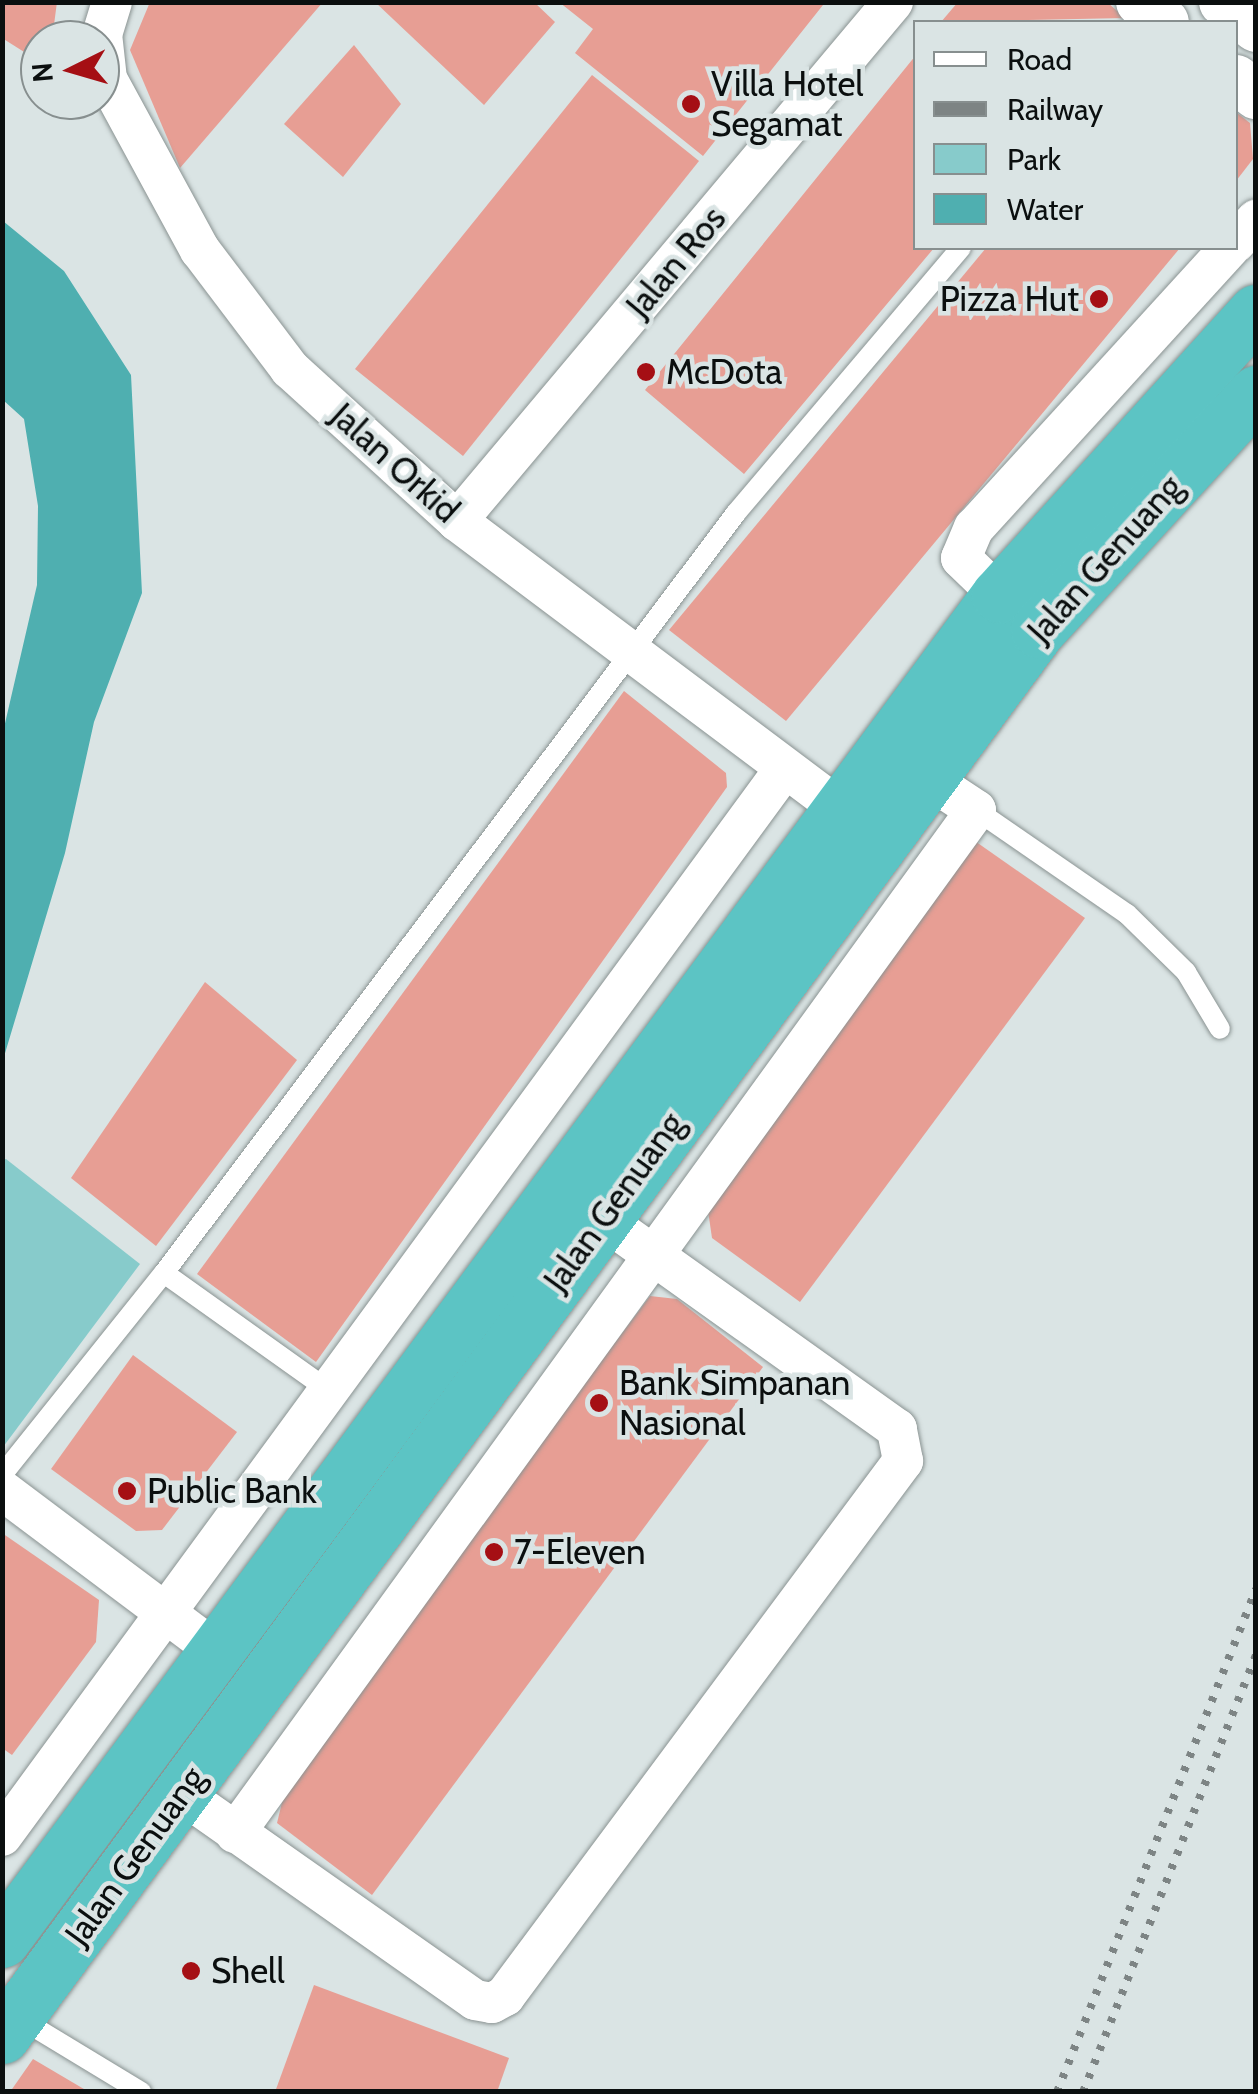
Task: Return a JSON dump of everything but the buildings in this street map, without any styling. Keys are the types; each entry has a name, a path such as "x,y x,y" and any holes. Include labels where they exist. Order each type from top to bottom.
{"highway":[{"name":"Jalan Genuang","path":"2,1940 218,1652 555,1186 998,596 1256,312"},
{"name":"Jalan Genuang","path":"10,2026 926,777 1038,630 1256,393"}],"street":[{"name":"Jalan Orkid","path":"112,2 102,34 108,78 200,250 290,368 457,521 839,808"},
{"path":"1223,2 1256,28"},
{"name":"Jalan Ros","path":"457,521 877,8"},
{"path":"1238,240 1256,220"},
{"path":"998,596 961,558 974,528 1228,250"},
{"path":"2,1836 785,768"},
{"path":"235,1833 652,1252 976,810 926,777"},
{"path":"182,1794 476,2000 492,2003 505,1996 903,1461 897,1429 555,1186"},
{"path":"2,1490 218,1652"}],"lane":[{"path":"2,1475 164,1273 736,513 959,250"},
{"path":"976,810 1127,914 1186,972 1220,1029"},
{"path":"164,1273 328,1390"},
{"path":"10,2026 141,2092"}],"green space":[{"path":"6,1159 140,1264 3,1447 2,1160"}],"water":[{"path":"3,221 64,271 131,375 142,593 94,722 65,853 3,1060 3,732 37,585 38,506 24,419 3,400"}],"railway":[{"path":"1057,2092 1256,1589"},
{"path":"1083,2092 1256,1654"}],"place":[{"name":"Villa Hotel Segamat","path":"691,104"},
{"name":"Pizza Hut","path":"1099,299"},
{"name":"McDota","path":"646,372"},
{"name":"Bank Simpanan Nasional","path":"599,1403"},
{"name":"Public Bank","path":"127,1491"},
{"name":"7-Eleven","path":"494,1552"},
{"name":"Shell","path":"191,1971"}]}
